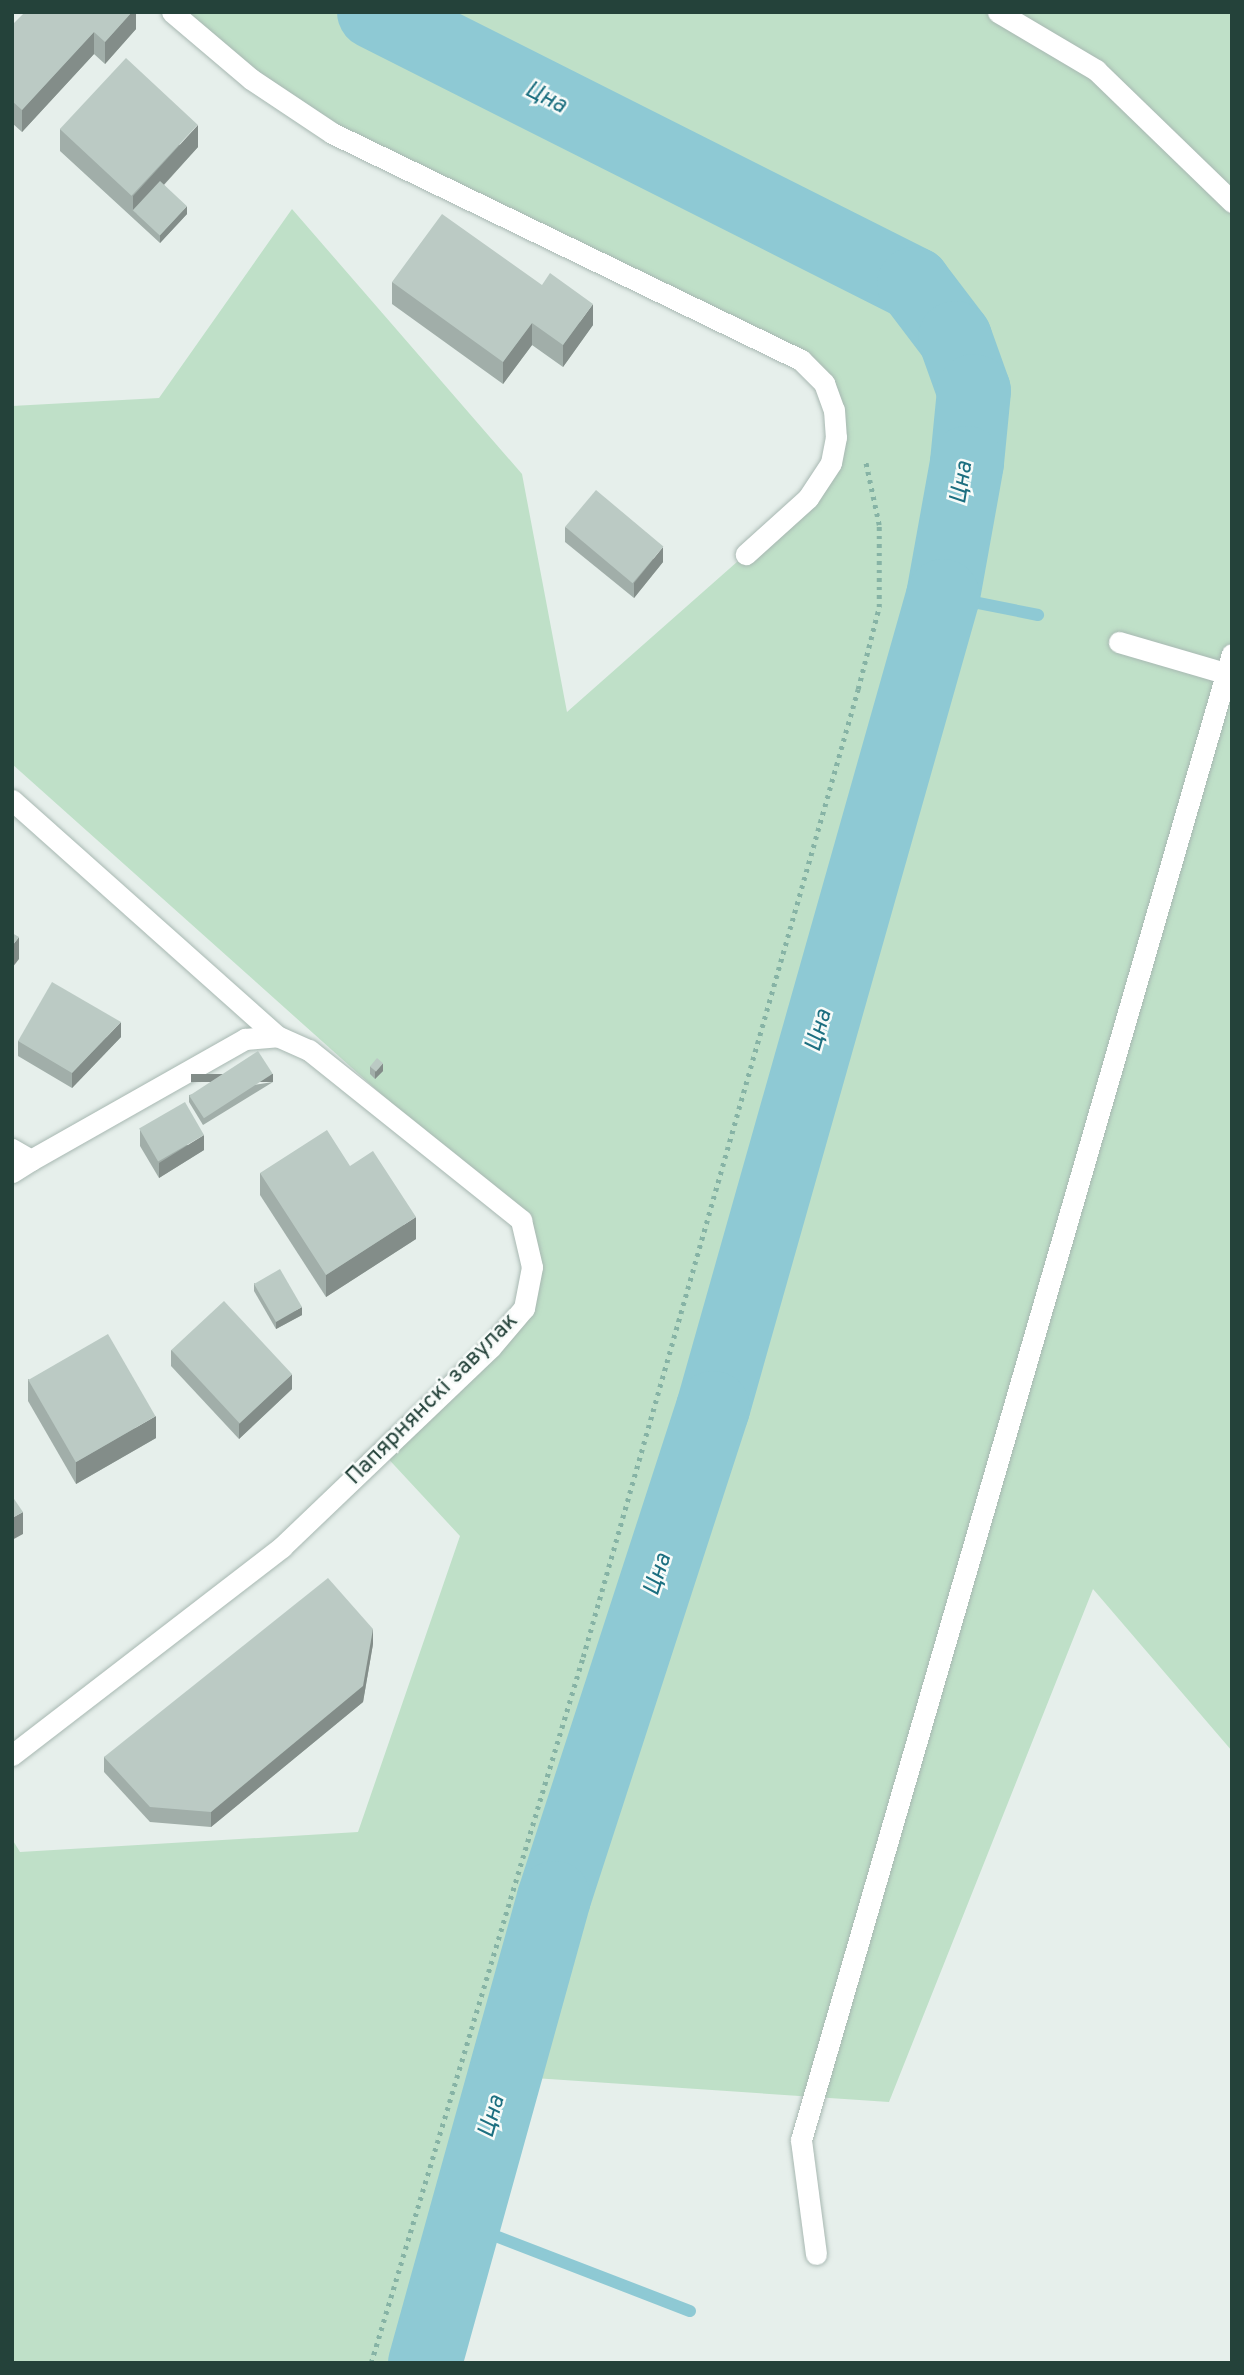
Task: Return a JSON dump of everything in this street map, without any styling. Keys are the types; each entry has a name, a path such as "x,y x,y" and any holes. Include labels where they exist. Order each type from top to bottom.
{"street":[{"path":"172,12 251,79 332,133 801,360 824,383 834,410 836,437 831,463 808,498 746,554"},
{"path":"998,12 1096,70 1232,202"},
{"path":"817,2254 801,2140 1228,664 1119,642"},
{"path":"12,800 277,1036"},
{"path":"12,1172 245,1039 277,1036"},
{"name":"Папярнянскі завулак","path":"12,1755 282,1547 489,1348 524,1308 532,1267 521,1220 309,1050 277,1036"},
{"path":"12,1149 32,1160"}],"path":[{"path":"371,2363 587,1644 876,618 879,525 863,451"}],"green space":[{"path":"172,12 1232,12 1232,1751 1093,1589 889,2102 505,2076 425,2363 12,2363 12,1839 20,1852 358,1832 460,1536 382,1452 524,1308 521,1219 12,764 12,406 159,398 292,209 522,474 567,712 746,554 831,463 824,383 398,168"}],"building":[{"path":"25,12 132,12 105,42 94,32 22,110 12,101 12,25"},
{"path":"126,58 198,125 132,196 60,129"},
{"path":"160,181 187,206 160,235 133,210"},
{"path":"442,214 542,285 550,273 593,304 563,345 532,323 503,362 392,282"},
{"path":"596,490 663,547 633,583 565,527"},
{"path":"12,933 19,937 12,946"},
{"path":"52,982 121,1022 72,1073 18,1041"},
{"path":"258,1051 273,1074 204,1118 189,1096"},
{"path":"377,1058 383,1063 376,1072 370,1066"},
{"path":"185,1102 204,1135 158,1161 139,1128"},
{"path":"327,1130 350,1166 373,1151 416,1217 326,1275 260,1173"},
{"path":"280,1269 302,1307 276,1322 254,1284"},
{"path":"224,1301 292,1374 240,1423 171,1350"},
{"path":"108,1334 156,1416 76,1462 28,1380"},
{"path":"12,1496 23,1512 12,1518"},
{"path":"328,1578 373,1629 363,1686 211,1812 150,1807 104,1757"}],"waterway":[{"name":"Цна","path":"374,12 914,284 955,338 974,391 967,463 943,596 713,1408 554,1898 425,2363"},
{"path":"943,596 1038,615"},
{"path":"467,2225 690,2311"}]}
